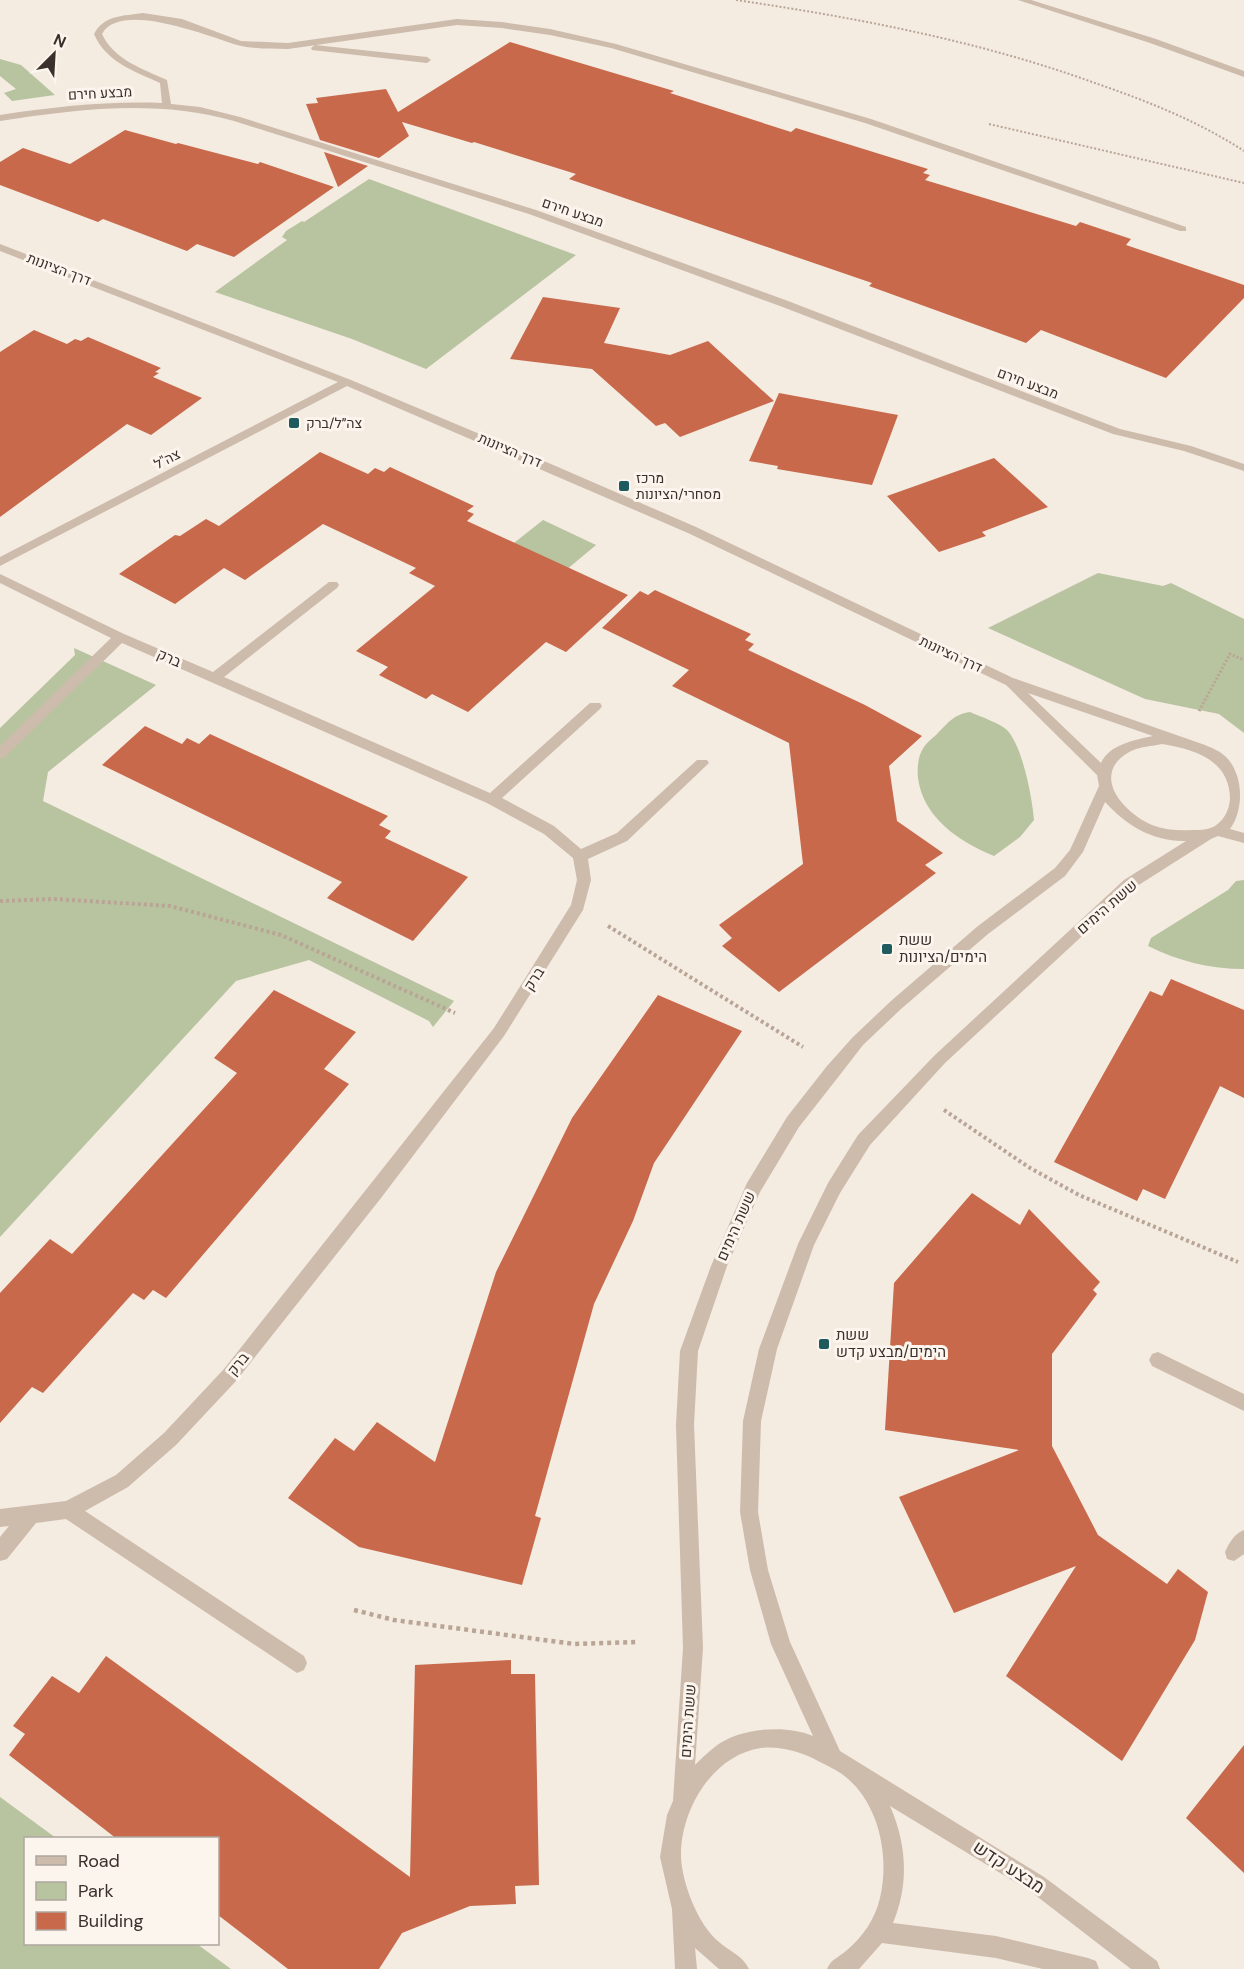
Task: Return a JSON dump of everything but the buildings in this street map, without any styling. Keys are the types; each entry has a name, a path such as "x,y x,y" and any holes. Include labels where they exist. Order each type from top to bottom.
{"street":[{"path":"1022,0 1153,41 1244,75"},
{"path":"167,106 164,82 118,58 101,43 98,34 102,26 115,19 143,16 179,21 240,43 427,60"},
{"path":"288,46 457,22 502,25 550,32 613,46 868,121 1183,230"},
{"name":"מבצע חירם","path":"0,118 52,109 109,104 167,106 220,114 368,158 498,201 706,273 1117,432 1187,448 1244,468"},
{"name":"דרך הציונות","path":"0,247 347,382 692,530 1008,681 1184,742"},
{"name":"צה\"ל","path":"0,562 347,382"},
{"name":"ברק","path":"0,578 120,637 492,799 549,830 580,856 584,880 578,906 499,1032 375,1194 230,1375 170,1439 122,1481 68,1510 0,1518"},
{"path":"214,678 333,585"},
{"path":"0,754 120,637"},
{"name":"דרך הציונות","path":"1008,681 1104,780"},
{"path":"492,799 595,706"},
{"path":"1244,778 1205,750 1184,742 1162,739 1140,741 1121,748 1109,759 1104,780 1112,804 1126,817 1144,828 1175,836 1212,833 1244,838"},
{"path":"1212,833 1235,819 1241,806 1242,790 1235,775 1223,761"},
{"path":"580,856 622,837 702,763"},
{"name":"ששת הימים","path":"682,1798 693,1648 685,1425 689,1351 719,1266 753,1188 793,1122 833,1071 858,1041 896,1005 983,930 1060,872 1076,852 1104,780"},
{"name":"ששת הימים","path":"830,1752 781,1644 759,1570 749,1512 752,1421 768,1348 806,1244 834,1188 864,1140 940,1059 1129,884 1212,833"},
{"path":"1158,1360 1244,1402"},
{"path":"68,1510 297,1663"},
{"path":"0,1552 31,1514"},
{"path":"686,1969 682,1909 671,1872 671,1833 682,1798 702,1769 729,1748 760,1738 794,1738 830,1752 860,1776 883,1811 895,1850 894,1892 879,1932 853,1962 838,1969"},
{"name":"מבצע קדש","path":"860,1776 961,1835 1037,1884 1149,1969"},
{"path":"682,1909 706,1945 738,1969"},
{"path":"879,1932 996,1947 1088,1969"}],"path":[{"path":"736,0 870,20 924,31 996,50 1073,74 1150,103 1203,127 1244,151"},
{"path":"988,124 1244,183"},
{"path":"1198,715 1230,654 1244,660"},
{"path":"0,901 54,899 170,906 281,935 455,1013"},
{"path":"605,924 805,1048"},
{"path":"944,1110 1030,1168 1079,1196 1238,1262"},
{"path":"354,1610 394,1620 574,1644 638,1642"}],"green space":[{"path":"0,59 21,65 55,95 12,101 4,93 16,89 0,76"},
{"path":"369,179 576,255 426,369 352,339 215,292 287,240 282,237 286,231 304,222"},
{"path":"543,520 596,545 516,612 462,584"},
{"path":"1098,573 1163,586 1171,583 1244,619 1244,733 1219,714 1145,699 988,628"},
{"path":"74,648 156,685 48,772 43,801 454,1001 433,1027 429,1021 309,960 236,981 0,1237 0,728 75,655"},
{"path":"970,712 1008,731 1018,749 1031,799 1034,820 1020,837 994,856 968,844 935,817 921,792 918,778 919,758 925,745 952,720"},
{"path":"1244,880 1244,969 1219,968 1194,963 1148,946 1151,938 1228,890 1236,881"},
{"path":"0,1797 55,1837 24,1837 24,1945 198,1945 231,1969 0,1969"}],"place":[{"name":"צה״ל/ברק","path":"294,423"},
{"name":"מרכז מסחרי/הציונות","path":"624,486"},
{"name":"ששת הימים/הציונות","path":"887,949"},
{"name":"ששת הימים/מבצע קדש","path":"824,1344"}]}
